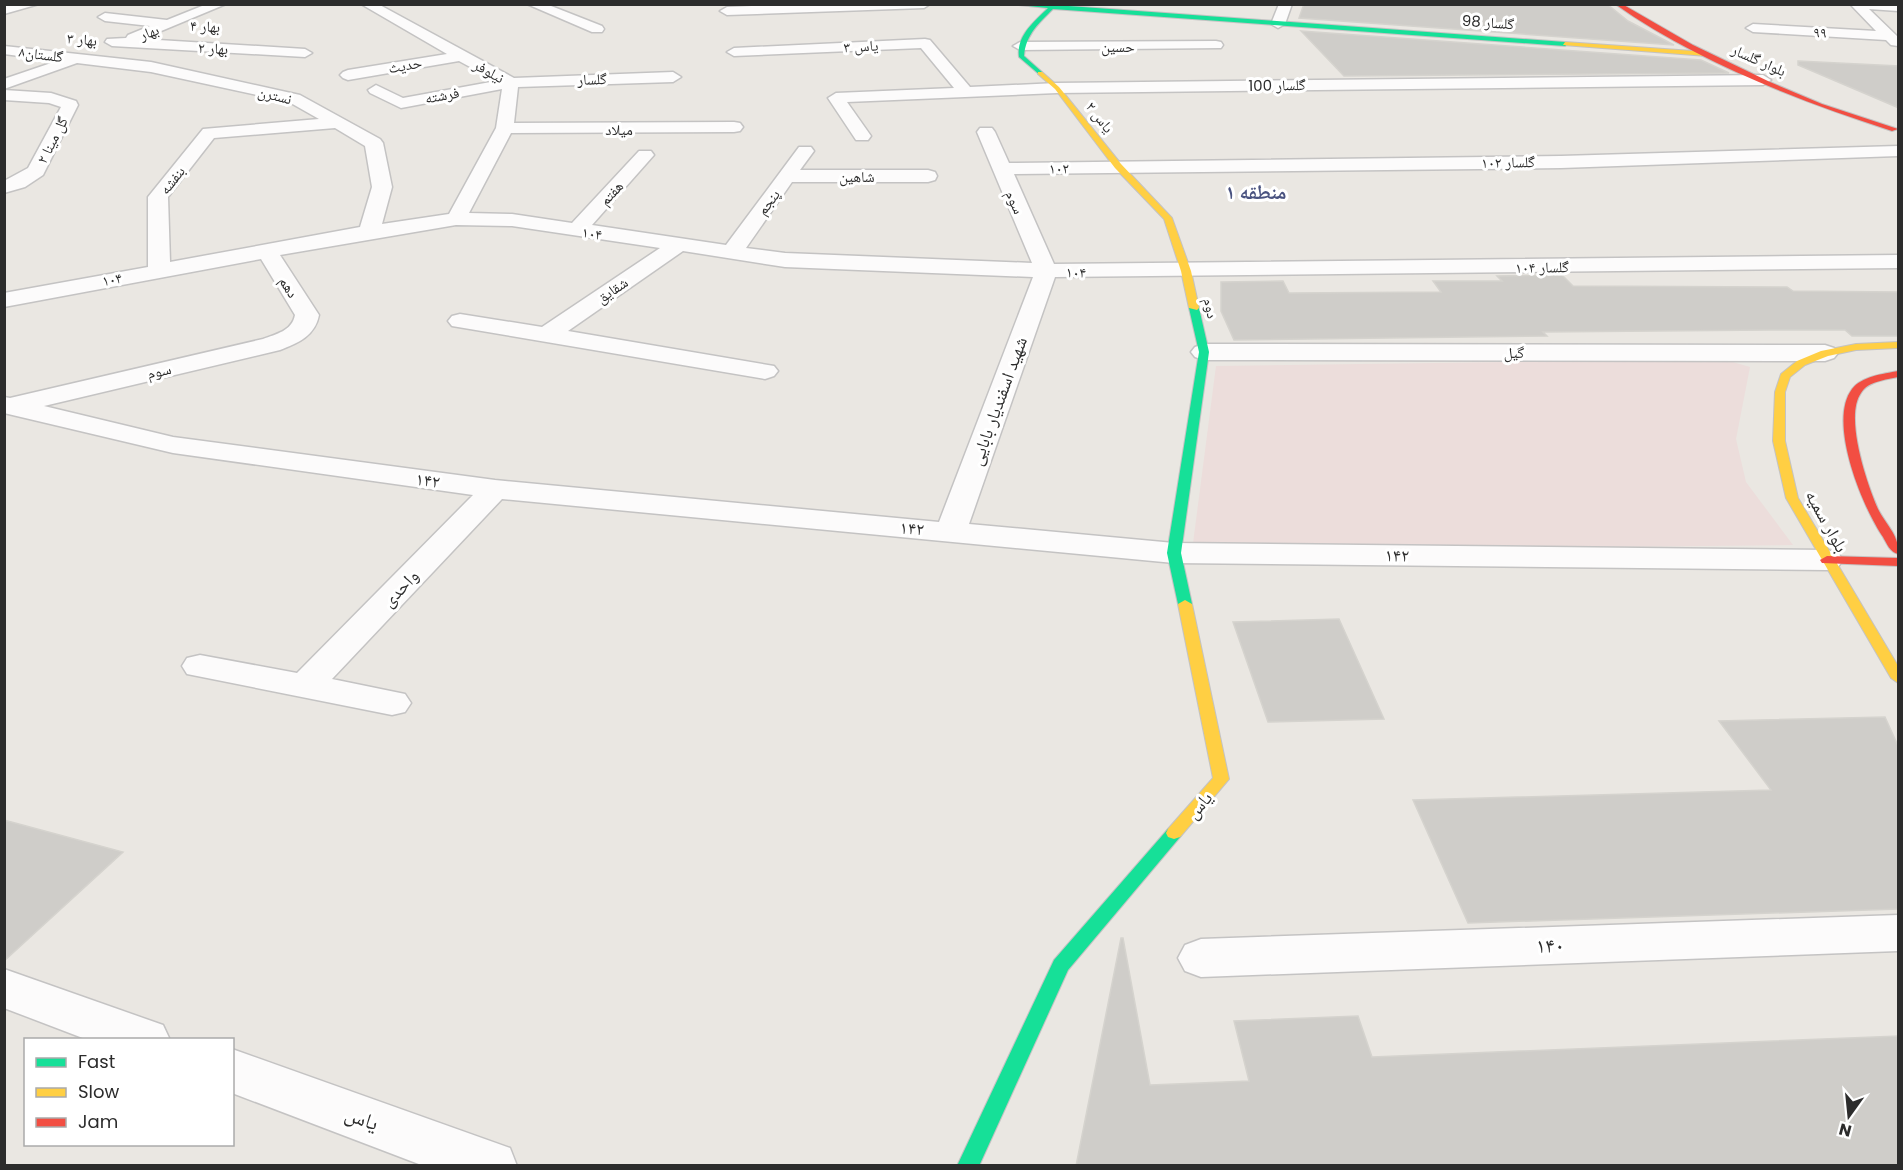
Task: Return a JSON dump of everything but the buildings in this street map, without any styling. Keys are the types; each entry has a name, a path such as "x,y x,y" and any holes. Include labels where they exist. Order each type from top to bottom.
{"street":[{"path":"4,10 33,4"},
{"name":"بهار","path":"4,84 77,59 220,4"},
{"path":"532,4 597,29"},
{"path":"727,11 924,4"},
{"name":"گلسار 98","path":"1012,4 1707,54"},
{"path":"1278,24 1286,4"},
{"name":"بلوار گلسار","path":"1617,4 1647,23 1707,54 1820,105 1898,124"},
{"path":"1858,4 1899,7"},
{"path":"1858,4 1893,40"},
{"name":"نیلوفر","path":"370,5 511,83 505,128 456,219"},
{"name":"بهار ۴","path":"144,6 114,12 100,12 169,24 205,26"},
{"path":"1020,46 1027,31 1052,7"},
{"path":"4,21 22,20"},
{"name":"۹۹","path":"1753,28 1893,40"},
{"name":"بهار ۳","path":"98,41 120,43"},
{"name":"یاس ۳","path":"734,52 925,42 965,91"},
{"name":"بهار ۲","path":"120,43 305,53"},
{"name":"حسین","path":"1020,46 1216,45"},
{"name":"یاس ۲","path":"1020,46 1021,56 1057,88 1118,166 1168,218 1186,271"},
{"name":"گلستان۸","path":"4,50 77,59"},
{"name":"حدیث","path":"348,75 462,56"},
{"name":"نسترن","path":"77,59 151,67 294,98 374,143 382,187 369,232"},
{"name":"گلسار","path":"511,83 673,77"},
{"name":"گلسار 100","path":"862,136 836,98 1057,88 1763,80"},
{"name":"فرشته","path":"376,90 401,103 511,83"},
{"name":"گل مینا ۲","path":"4,95 51,98 70,105 36,171 18,183 4,187"},
{"name":"بلوار گلسار","path":"1845,99 1898,124"},
{"name":"بنفشه","path":"159,271 158,197 209,133 338,123"},
{"name":"میلاد","path":"505,128 734,128"},
{"name":"سوم","path":"986,132 1046,271"},
{"name":"پنجم","path":"731,253 806,151"},
{"name":"گلسار ۱۰۲","path":"1118,166 1561,162 1899,151"},
{"name":"هفتم","path":"576,231 645,155"},
{"name":"۱۰۲","path":"1001,169 1118,166"},
{"name":"شاهین","path":"787,176 928,176"},
{"name":"۱۰۴","path":"4,300 369,232 456,219 512,220 677,246 785,260 1046,271 1186,271"},
{"name":"شقایق","path":"546,335 677,246"},
{"name":"دهم","path":"267,251 307,315 305,325"},
{"name":"گلسار ۱۰۴","path":"1186,271 1899,262"},
{"name":"شهید اسفندیار بابایی","path":"951,531 1046,271"},
{"name":"دوم","path":"1186,271 1204,352"},
{"path":"460,321 765,371"},
{"name":"سوم","path":"6,406 271,345 293,336 305,325"},
{"name":"بلوار سمیه","path":"1899,345 1856,347 1825,353 1801,363 1785,376 1780,392 1779,441 1792,498 1899,678"},
{"name":"گیل","path":"1204,352 1825,353"},
{"name":"یاس","path":"968,1166 1061,965 1221,779 1174,553 1204,352"},
{"path":"1899,374 1880,378 1864,385 1853,394 1850,407 1854,454 1871,509 1899,549"},
{"name":"۱۴۲","path":"6,406 173,445 495,489 1174,553 1827,560"},
{"name":"واحدی","path":"305,686 495,489"},
{"path":"1827,560 1899,562"},
{"path":"200,666 392,703"},
{"name":"۱۴۰","path":"1201,957 1899,933"},
{"path":"4,988 141,1038"},
{"name":"یاس","path":"234,1072 491,1166"}],"shaded area":[{"path":"1722,359 1750,367 1736,439 1746,482 1793,545 1192,551 1216,366"}],"traffic: fast":[{"path":"1012,4 1565,44"},
{"path":"1040,73 1021,56 1022,48 1031,28 1052,7"},
{"path":"1185,604 1174,553 1204,352 1194,308"},
{"path":"968,1166 1061,965 1174,833"}],"traffic: slow":[{"path":"1565,44 1707,54"},
{"path":"1040,73 1057,88 1118,166 1168,218 1186,271 1194,308"},
{"path":"1898,345 1856,347 1825,353 1801,363 1785,376 1780,392 1779,441 1792,498 1898,678"},
{"path":"1174,833 1221,779 1185,604"}],"traffic: jam":[{"path":"1617,4 1666,33 1767,84 1820,105 1895,129"},
{"path":"1898,374 1876,379 1860,387 1851,401 1850,415 1858,469 1868,500 1898,550"},
{"path":"1827,560 1898,562"}],"district":[{"name":"منطقه ۱","path":"1256,192"}]}
